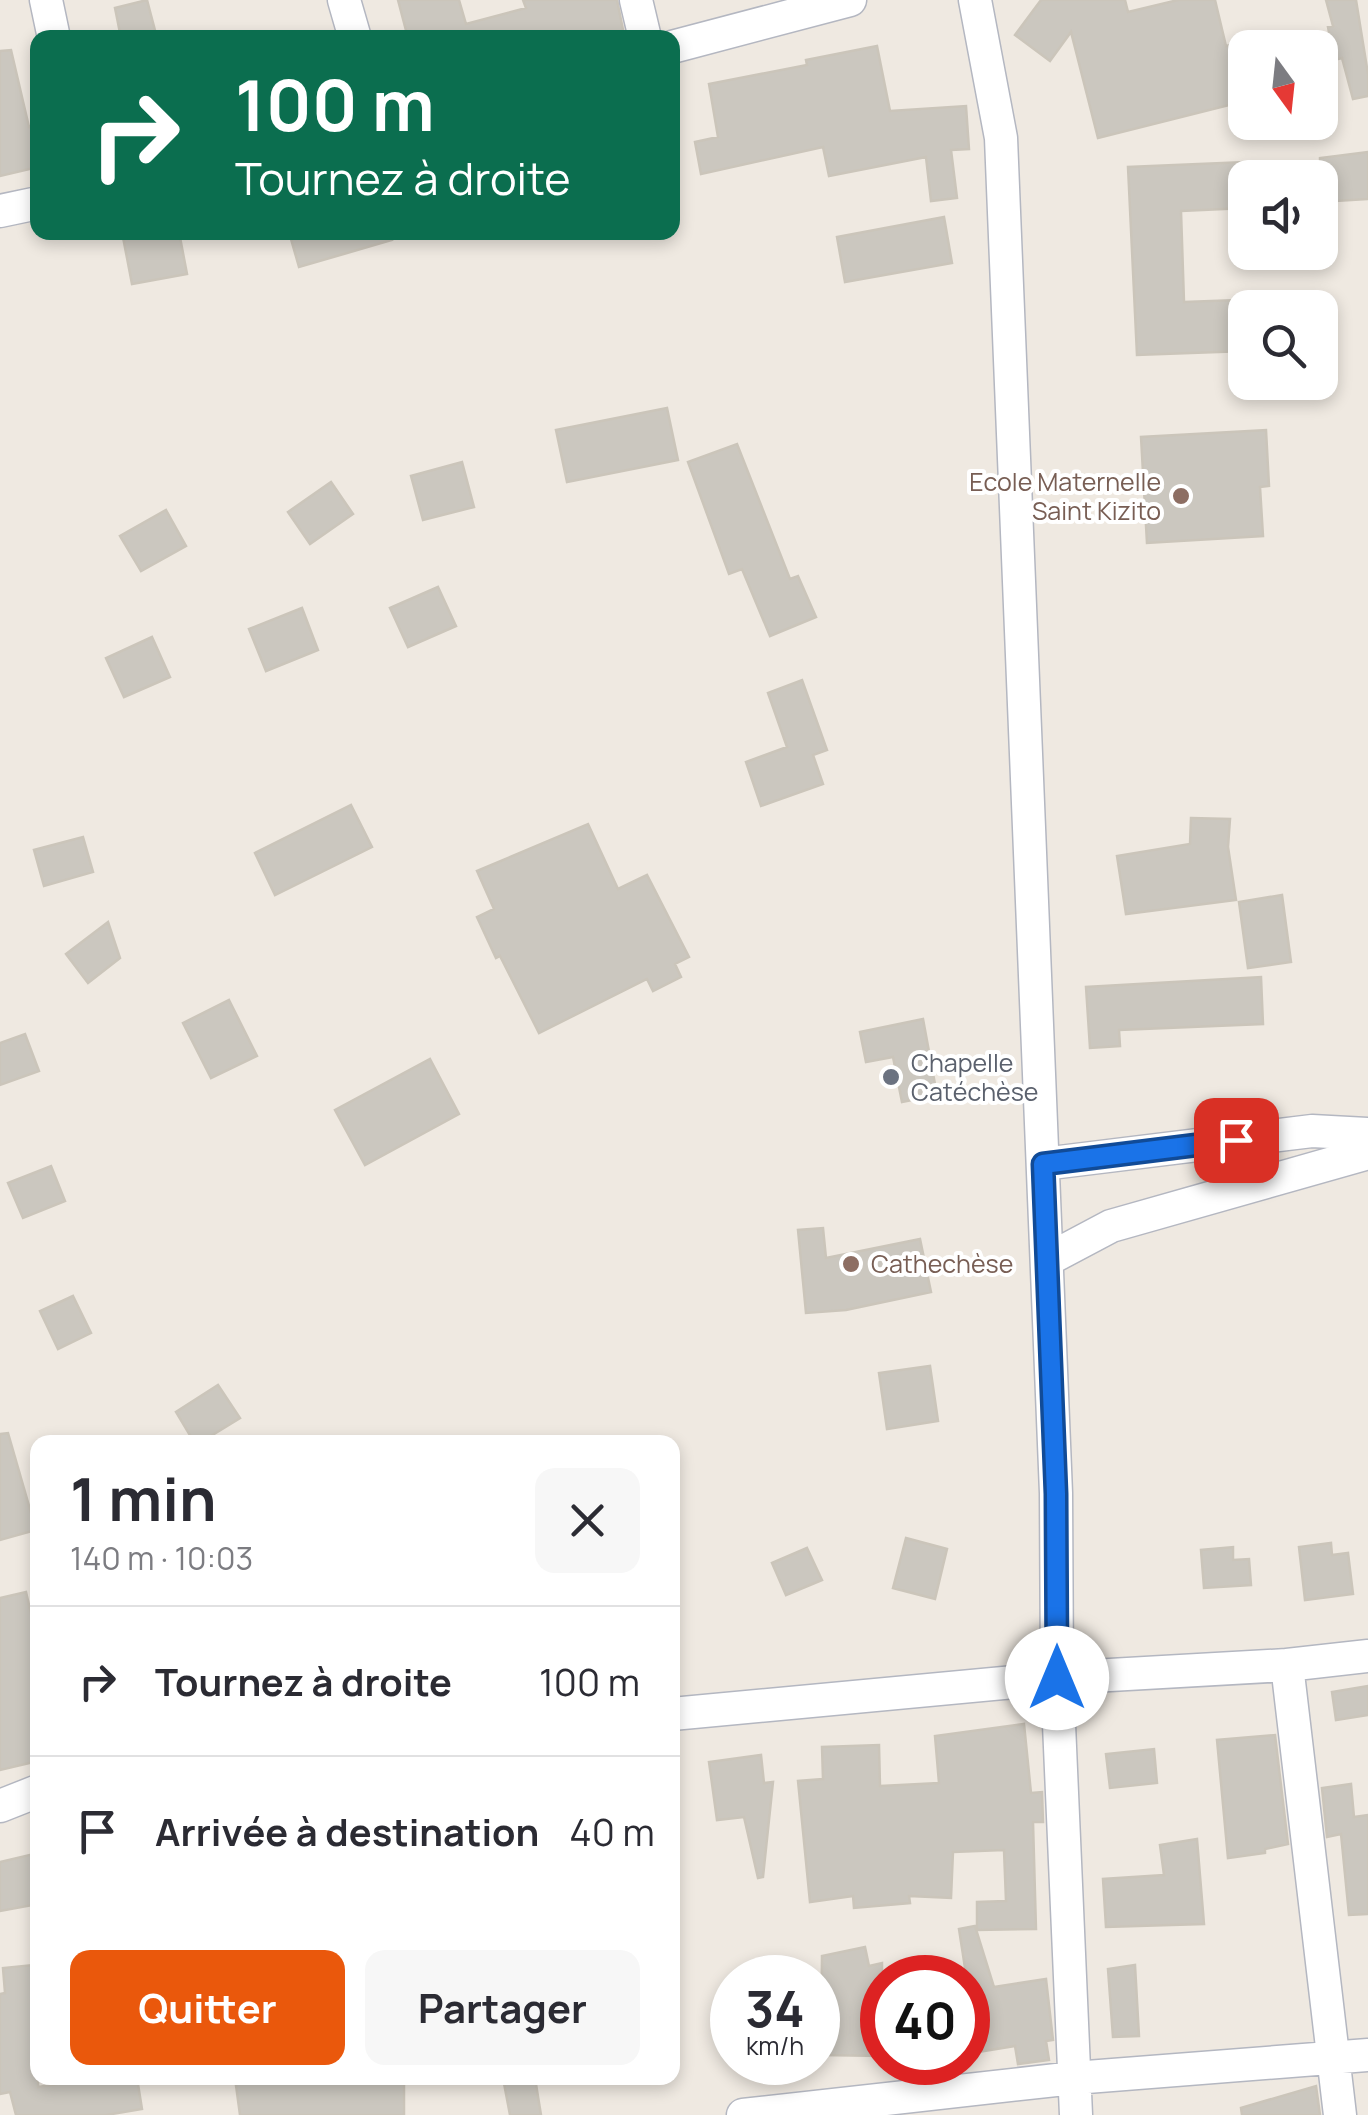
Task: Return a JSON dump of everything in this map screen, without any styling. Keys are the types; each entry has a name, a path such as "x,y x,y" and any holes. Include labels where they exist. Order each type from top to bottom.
{"street":[{"path":"46,0 52,30"},
{"path":"344,0 353,30"},
{"path":"636,0 644,30"},
{"path":"680,45 850,0"},
{"path":"974,0 1001,138 1056,1494 1057,1678 1076,2115"},
{"path":"0,211 30,204"},
{"path":"1043,1164 1312,1131 1368,1134"},
{"path":"1047,1260 1111,1226 1368,1153"},
{"path":"680,1713 1057,1678 1287,1665 1368,1656"},
{"path":"1287,1665 1340,2115"},
{"path":"0,1806 30,1795"},
{"path":"743,2115 1074,2078 1368,2054"}],"building":[{"path":"147,0 155,30 119,30 115,8"},
{"path":"398,0 459,0 466,24 526,8 523,0 617,0 623,30 406,30"},
{"path":"1041,0 1125,0 1128,12 1178,0 1215,0 1228,46 1228,105 1098,138 1071,32 1050,61 1015,35"},
{"path":"1326,0 1356,0 1368,96 1353,99 1342,58 1338,59 1338,30 1329,30 1333,26"},
{"path":"877,46 890,111 966,106 969,149 951,150 957,198 931,201 926,157 829,176 823,147 701,174 695,142 718,137 709,84 807,65 806,60"},
{"path":"11,50 30,127 30,169 0,176 0,51"},
{"path":"1368,152 1368,199 1338,201 1338,160 1320,158"},
{"path":"1228,163 1228,209 1181,211 1184,302 1228,300 1228,352 1137,355 1128,167"},
{"path":"944,217 952,263 845,282 837,237"},
{"path":"124,240 181,240 187,274 132,284"},
{"path":"291,240 392,240 299,267"},
{"path":"667,408 678,460 567,482 556,430"},
{"path":"1266,430 1269,486 1260,487 1263,536 1147,543 1141,437"},
{"path":"737,444 790,579 798,576 816,617 770,636 742,569 729,574 688,462"},
{"path":"462,462 474,507 423,520 411,476"},
{"path":"331,482 353,514 310,544 288,512"},
{"path":"166,510 186,546 141,571 120,536"},
{"path":"438,587 456,626 408,647 390,608"},
{"path":"302,608 318,650 266,671 249,629"},
{"path":"152,637 170,677 124,697 106,658"},
{"path":"802,680 827,750 813,755 823,784 761,806 746,762 787,747 768,693"},
{"path":"351,805 372,847 275,895 255,853"},
{"path":"1191,818 1230,819 1228,847 1236,900 1126,914 1117,856 1190,844"},
{"path":"588,824 618,889 647,875 689,957 675,964 681,977 653,991 647,979 539,1033 477,917 494,909 477,871"},
{"path":"83,837 93,872 44,886 34,850"},
{"path":"1282,895 1291,962 1248,968 1239,902"},
{"path":"108,922 120,958 88,983 66,954"},
{"path":"1261,977 1263,1024 1119,1030 1120,1046 1090,1048 1086,987"},
{"path":"229,1000 257,1056 211,1078 183,1023"},
{"path":"923,1019 937,1095 902,1102 893,1057 866,1062 860,1032"},
{"path":"25,1034 39,1071 0,1085 0,1043"},
{"path":"430,1059 459,1114 365,1165 335,1110"},
{"path":"51,1166 65,1201 23,1218 8,1183"},
{"path":"823,1228 826,1258 920,1239 931,1292 846,1310 806,1313 798,1230"},
{"path":"73,1296 91,1333 58,1349 40,1311"},
{"path":"930,1366 938,1421 887,1429 879,1373"},
{"path":"218,1385 240,1418 212,1435 190,1435 176,1412"},
{"path":"8,1433 30,1509 30,1532 0,1540 0,1434"},
{"path":"906,1538 947,1549 935,1599 893,1588"},
{"path":"1331,1543 1332,1555 1348,1553 1353,1594 1305,1600 1299,1547"},
{"path":"1233,1547 1233,1560 1249,1559 1251,1585 1204,1588 1201,1550"},
{"path":"807,1548 822,1580 786,1595 772,1563"},
{"path":"26,1592 30,1609 30,1763 0,1770 0,1598"},
{"path":"1368,1686 1368,1715 1336,1720 1332,1692"},
{"path":"1024,1724 1031,1793 1042,1792 1043,1822 1033,1822 1036,1929 977,1930 977,1902 1006,1901 1004,1850 953,1852 951,1898 909,1896 910,1903 854,1908 853,1896 810,1902 798,1781 823,1779 822,1747 879,1745 880,1786 939,1783 935,1736"},
{"path":"1275,1735 1288,1844 1265,1849 1265,1853 1228,1858 1217,1740"},
{"path":"1154,1749 1157,1783 1110,1788 1106,1754"},
{"path":"761,1755 764,1783 773,1782 763,1877 758,1878 744,1817 717,1820 709,1762"},
{"path":"1351,1784 1354,1817 1368,1815 1368,1914 1349,1915 1341,1834 1327,1837 1322,1788"},
{"path":"1197,1839 1204,1924 1106,1927 1103,1879 1164,1875 1160,1845"},
{"path":"30,1855 30,1905 0,1911 0,1862"},
{"path":"975,1926 984,1955 963,1955 959,1929"},
{"path":"865,1947 867,1955 860,1955 860,2056 840,2055 840,1955 827,1955"},
{"path":"30,1965 30,2085 138,2085 142,2109 106,2115 16,2115 10,2092 0,2094 3,1968"},
{"path":"1135,1965 1139,2036 1113,2037 1108,1969"},
{"path":"990,1974 994,1987 1046,1979 1053,2040 1046,2041 1049,2060 1018,2064 1015,2046 990,2050"},
{"path":"236,2085 404,2085 404,2115 240,2115"},
{"path":"504,2085 536,2085 541,2115 510,2115"},
{"path":"1316,2086 1320,2115 1242,2115 1241,2108"}],"place":[{"name":"Ecole Maternelle Saint Kizito","path":"1181,496"},
{"name":"Chapelle Catéchèse","path":"891,1077"},
{"name":"Cathechèse","path":"851,1264"}],"route":[{"path":"1057,1678 1056,1494 1043,1164 1236,1140"}]}
